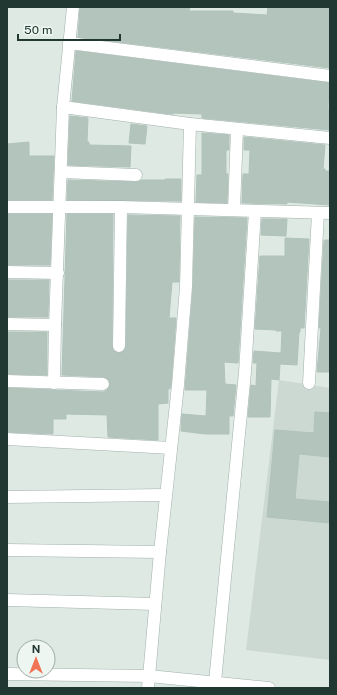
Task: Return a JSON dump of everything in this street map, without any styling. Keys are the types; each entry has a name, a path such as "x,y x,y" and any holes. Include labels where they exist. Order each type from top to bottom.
{"street":[{"path":"54,383 59,208 64,107 73,7"},
{"path":"70,43 330,76"},
{"path":"64,107 190,124 330,138"},
{"path":"148,682 186,287 190,124"},
{"path":"234,210 237,129"},
{"path":"61,172 136,175"},
{"path":"7,207 188,208 324,213 309,383"},
{"path":"119,346 121,207"},
{"path":"215,682 245,372 255,211"},
{"path":"7,272 58,273"},
{"path":"7,324 55,325"},
{"path":"7,381 103,384"},
{"path":"7,439 171,448"},
{"path":"7,497 165,495"},
{"path":"7,550 160,552"},
{"path":"7,600 155,604"},
{"path":"7,674 148,682 215,682 269,688"}],"shaded area":[{"path":"279,380 330,388 330,660 246,650"}],"building":[{"path":"80,7 190,7 189,11 233,11 233,13 267,15 268,7 330,7 330,68 78,37"},
{"path":"76,51 329,83 328,109 330,109 330,130 202,118 202,114 170,114 72,101"},
{"path":"70,116 88,118 87,142 89,142 89,145 131,146 130,167 68,165"},
{"path":"131,124 147,126 145,144 129,143"},
{"path":"202,133 229,135 229,150 226,150 226,174 228,174 227,203 196,202 197,175 202,175"},
{"path":"244,137 325,145 323,169 325,169 325,171 330,171 330,205 287,202 287,204 242,203 243,174 249,174 250,150 244,150"},
{"path":"29,142 29,156 54,156 52,200 7,200 7,144"},
{"path":"181,179 181,201 67,200 68,180 136,182 142,180"},
{"path":"7,214 52,214 50,265 7,265"},
{"path":"67,214 113,214 112,346 113,350 118,353 123,352 126,346 128,215 180,216 179,282 172,282 169,318 176,318 171,384 170,389 168,389 168,403 158,404 158,440 108,437 107,415 66,414 66,419 53,419 53,434 7,432 7,388 103,392 107,390 110,385 109,380 104,377 62,375"},
{"path":"195,217 247,218 238,363 224,362 225,384 236,385 233,416 229,416 229,434 205,434 181,431 182,414 206,416 207,390 185,390 193,288"},
{"path":"262,219 287,219 286,236 261,235"},
{"path":"285,238 309,239 304,328 300,328 299,332 297,365 280,364 279,380 271,379 270,417 248,417 251,385 256,386 257,363 253,363 254,351 281,353 282,331 255,329 260,256 285,256"},
{"path":"324,240 330,240 330,372 317,372 321,328 319,328"},
{"path":"8,280 49,280 48,317 7,317"},
{"path":"8,332 47,332 47,375 8,374"},
{"path":"315,412 330,413 330,457 299,454 295,499 330,502 330,523 267,517 275,430 314,433"}]}
